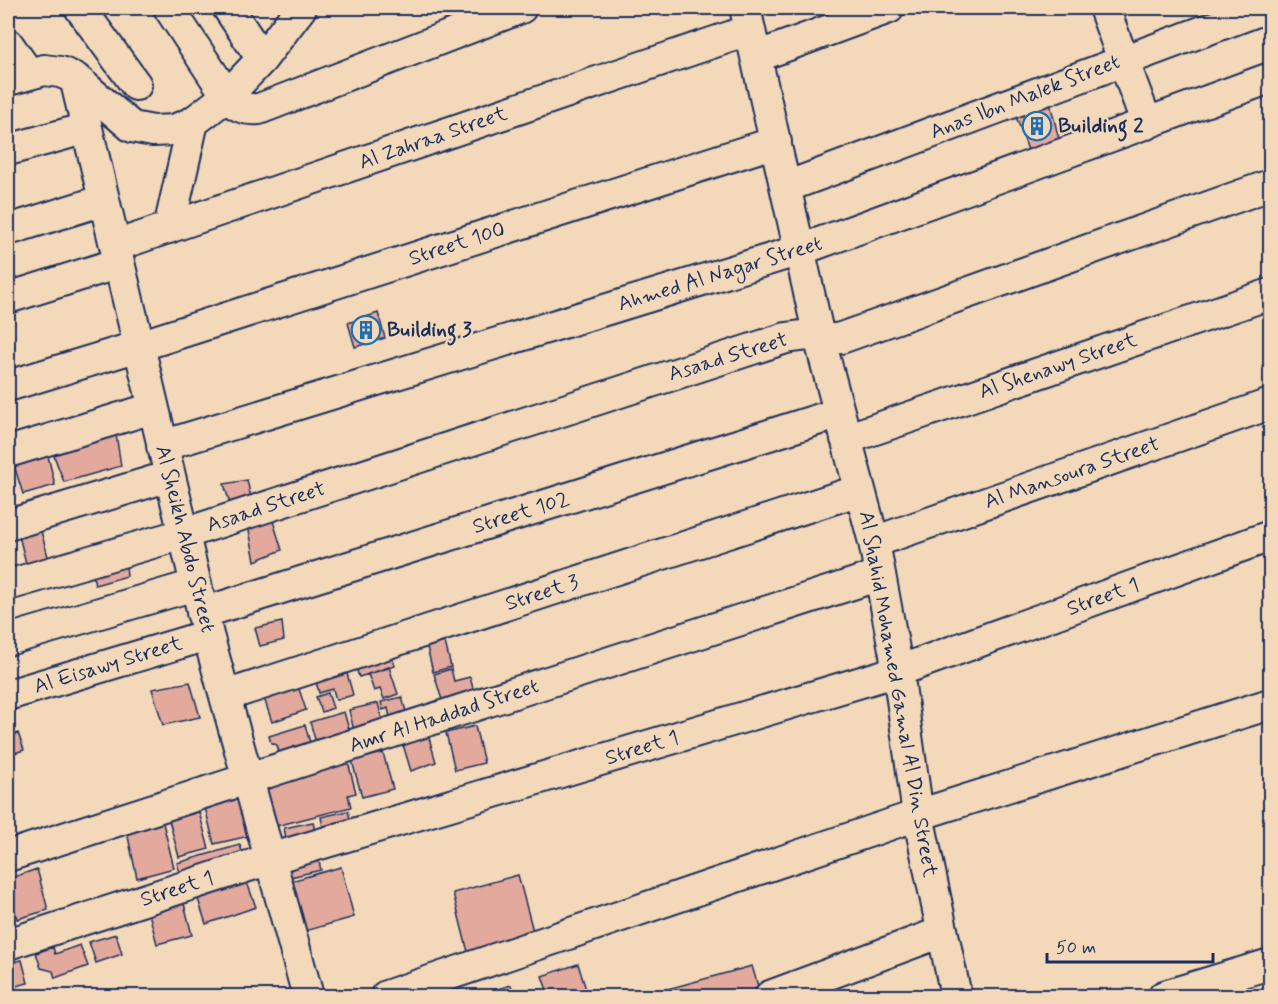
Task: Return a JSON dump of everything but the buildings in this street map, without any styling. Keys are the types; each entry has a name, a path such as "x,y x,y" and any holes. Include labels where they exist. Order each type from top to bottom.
{"street":[{"path":"80,8 136,85"},
{"path":"169,8 227,96 241,108 250,110 259,109 521,8"},
{"path":"228,8 262,59"},
{"path":"8,44 18,77 44,70 60,72 75,78 132,127 153,131 174,130 194,122 227,96 262,59 301,8"},
{"name":"Al Zahraa Street","path":"8,298 117,255 169,228 750,32 889,8"},
{"path":"1104,8 1147,123"},
{"name":"Anas Ibn Malek Street","path":"786,187 1265,8"},
{"name":"Al Shahid Mohamed Gamal Al Din Street","path":"750,32 819,337 874,542 898,671 918,814 956,996"},
{"name":"Al Sheikh Abdo Street","path":"75,78 202,611 308,996"},
{"name":"Ahmed Al Nagar Street","path":"162,446 800,250 1270,78"},
{"path":"169,228 194,122"},
{"path":"8,150 87,128"},
{"name":"Street 100","path":"8,386 776,142"},
{"name":"Asaad Street","path":"8,585 183,534 786,338 809,335 826,340 841,338 1270,185"},
{"path":"8,230 104,200"},
{"name":"Al Shenawy Street","path":"843,426 1270,294"},
{"name":"Al Mansoura Street","path":"874,542 1270,404"},
{"path":"8,452 153,408"},
{"name":"Street 102","path":"202,611 843,426"},
{"path":"8,525 170,476"},
{"name":"Street 3","path":"225,696 860,490"},
{"name":"Street 1","path":"8,944 270,859 898,671 1270,536"},
{"name":"Amr Al Haddad Street","path":"8,856 880,575"},
{"path":"8,640 202,611"},
{"name":"Al Eisawy Street","path":"8,695 202,611"},
{"path":"386,996 918,814 1270,704"},
{"path":"770,996 942,932"},
{"path":"1164,996 1270,964"}],"place":[{"name":"Building 2","path":"1037,126"},
{"name":"Building 3","path":"366,330"}]}
